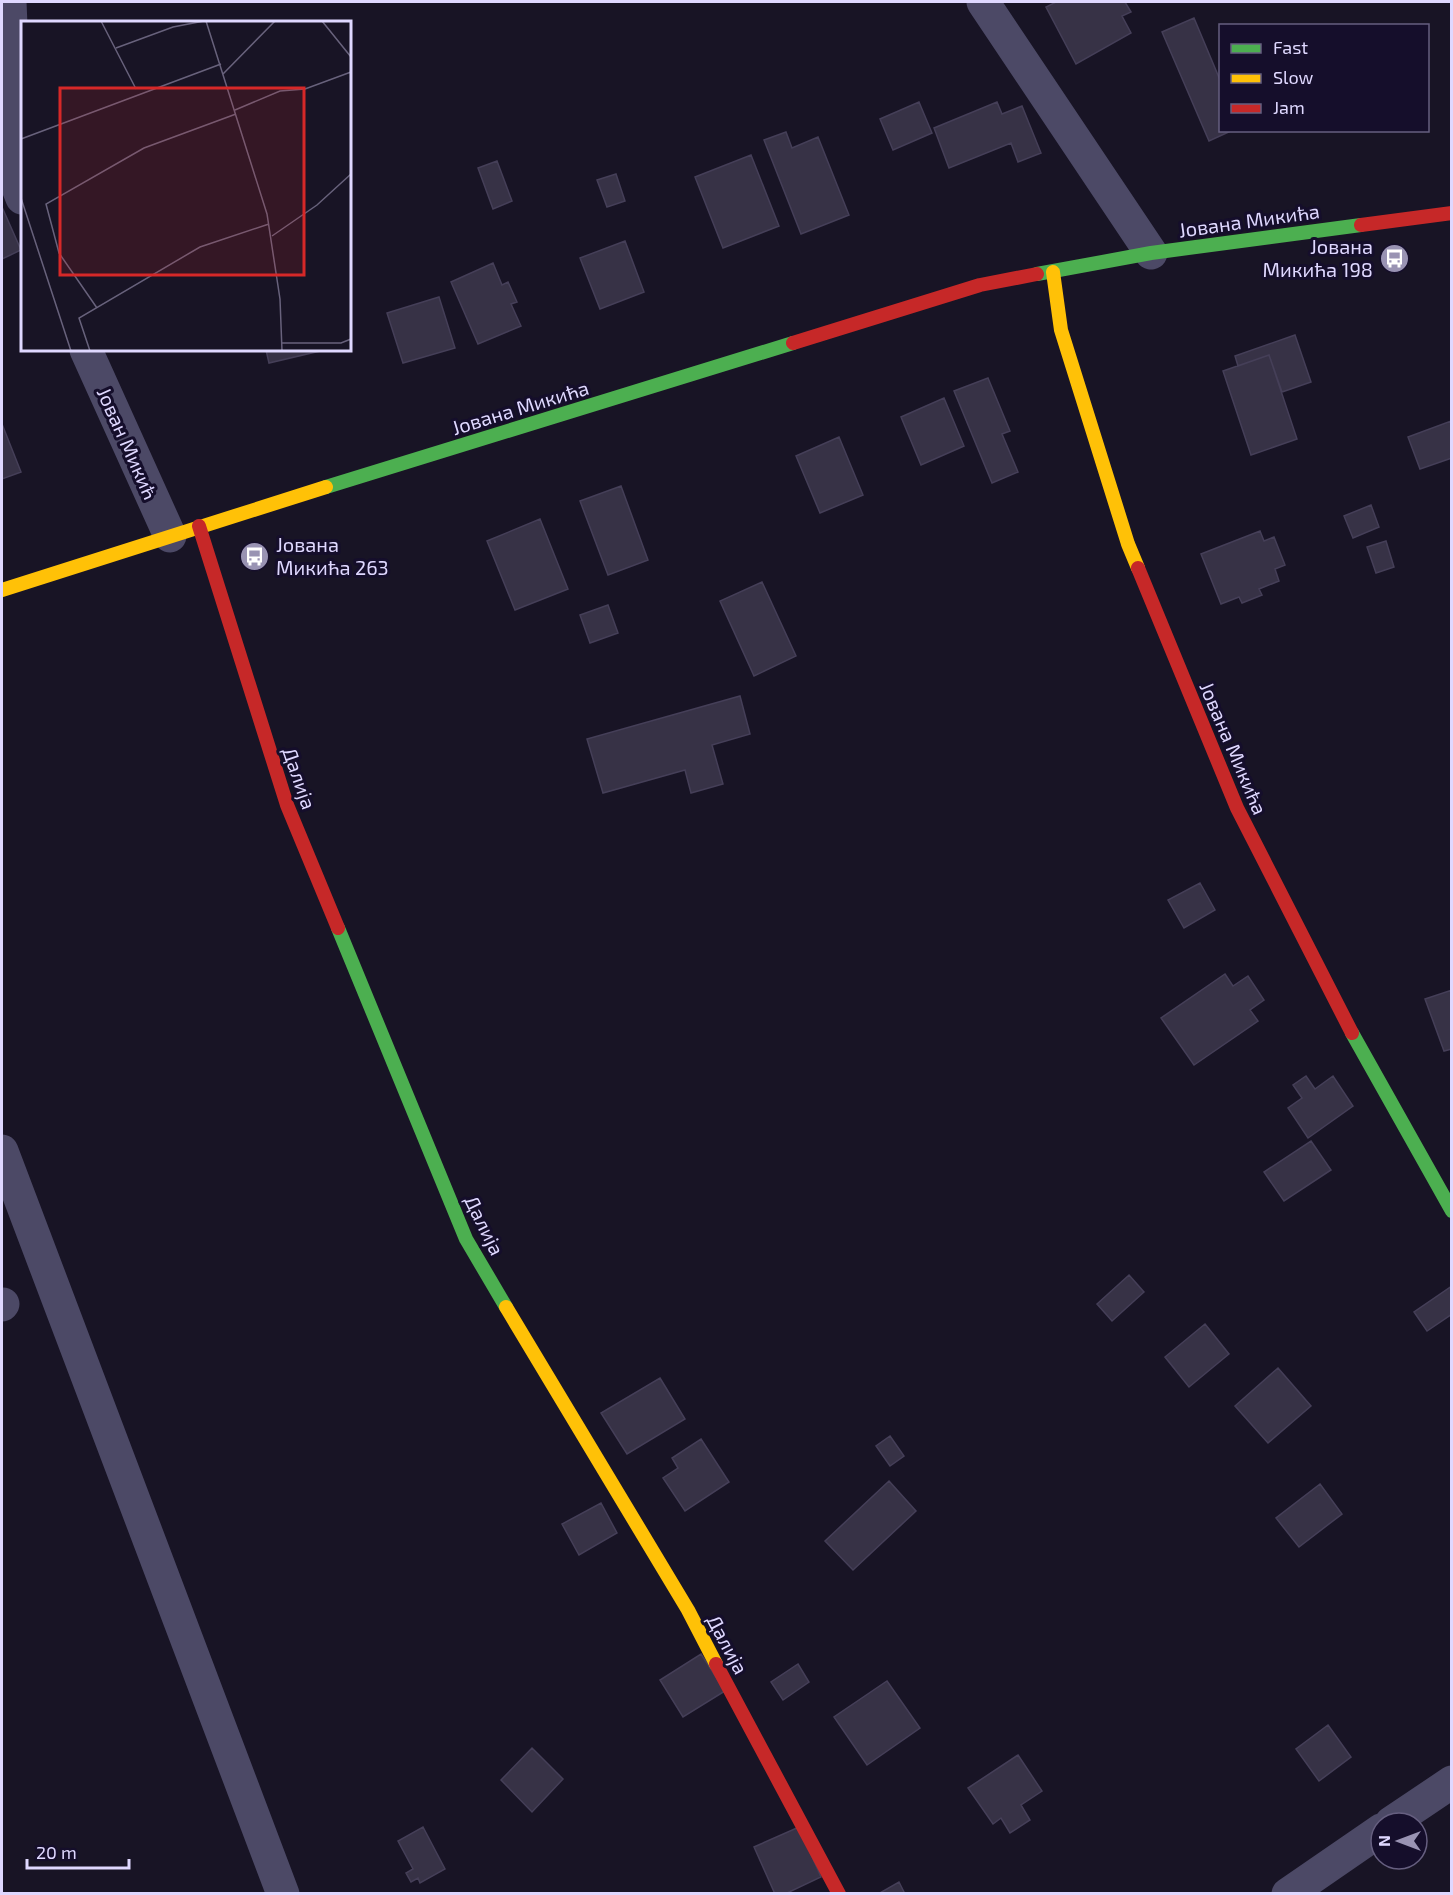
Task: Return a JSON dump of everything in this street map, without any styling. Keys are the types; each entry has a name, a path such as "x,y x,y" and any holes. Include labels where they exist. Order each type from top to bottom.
{"street":[{"path":"10,2 18,188 21,196"},
{"path":"983,2 1150,253"},
{"name":"Јована Микића","path":"2,590 185,531 980,285 1150,253 1452,213"},
{"name":"Јована Микића","path":"1053,272 1060,330 1128,544 1237,808 1371,1069 1452,1211"},
{"name":"Јован Микић","path":"87,351 185,531"},
{"name":"Далија","path":"185,531 287,805 466,1239 688,1610 838,1893"},
{"path":"2,1150 281,1887"},
{"path":"1409,1811 1452,1782"},
{"path":"1288,1893 1369,1838"}],"building":[{"path":"1056,2 1125,2 1131,12 1122,16 1131,33 1076,64 1046,7"},
{"path":"1194,18 1219,78 1219,132 1229,132 1209,141 1162,32"},
{"path":"919,102 932,133 893,150 880,119"},
{"path":"997,102 1002,114 1022,106 1041,153 1018,162 1011,143 949,168 934,128"},
{"path":"786,132 792,148 818,137 849,215 801,234 764,140"},
{"path":"751,155 779,226 723,248 695,177"},
{"path":"497,161 512,201 493,209 478,168"},
{"path":"616,174 625,201 607,207 597,180"},
{"path":"2,207 21,250 2,259"},
{"path":"625,241 644,292 600,309 580,258"},
{"path":"493,263 502,285 508,282 517,302 511,304 521,326 478,344 451,282"},
{"path":"439,297 455,348 403,363 387,313"},
{"path":"1295,335 1311,382 1282,392 1269,355 1238,366 1235,356"},
{"path":"266,351 320,351 269,363"},
{"path":"1269,355 1297,439 1251,455 1223,371"},
{"path":"988,378 1010,431 1002,434 1018,472 992,483 954,391"},
{"path":"944,398 964,446 921,465 901,417"},
{"path":"1451,421 1452,458 1420,469 1408,437"},
{"path":"2,424 21,472 2,479"},
{"path":"839,437 863,495 820,513 796,456"},
{"path":"621,486 648,560 608,575 580,501"},
{"path":"1371,505 1379,527 1353,538 1344,516"},
{"path":"540,519 568,589 515,610 487,541"},
{"path":"1260,531 1264,541 1274,537 1285,565 1275,569 1279,581 1259,589 1262,595 1242,603 1239,597 1221,604 1201,554"},
{"path":"1386,541 1394,567 1376,573 1367,547"},
{"path":"762,582 796,656 754,676 720,601"},
{"path":"608,605 618,633 590,643 580,615"},
{"path":"740,696 750,734 712,745 723,784 691,793 685,770 603,793 587,739"},
{"path":"1200,883 1215,910 1184,928 1168,900"},
{"path":"1225,974 1233,986 1248,976 1264,1000 1250,1010 1258,1021 1194,1065 1161,1018"},
{"path":"1452,990 1452,1049 1444,1051 1425,999"},
{"path":"1306,1076 1315,1089 1333,1076 1353,1106 1308,1138 1288,1108 1302,1098 1293,1085"},
{"path":"1311,1141 1331,1170 1284,1201 1264,1172"},
{"path":"1129,1275 1144,1292 1112,1321 1097,1304"},
{"path":"1452,1286 1452,1314 1427,1331 1414,1312"},
{"path":"1205,1324 1229,1354 1189,1387 1165,1357"},
{"path":"1278,1368 1311,1406 1268,1443 1235,1406"},
{"path":"660,1378 685,1419 627,1454 601,1413"},
{"path":"890,1436 904,1456 890,1466 876,1446"},
{"path":"701,1439 729,1482 685,1511 663,1478 678,1468 672,1458"},
{"path":"889,1481 916,1511 853,1570 825,1541"},
{"path":"1320,1484 1342,1514 1299,1547 1276,1518"},
{"path":"601,1503 617,1533 579,1555 562,1524"},
{"path":"701,1654 725,1691 683,1717 660,1680"},
{"path":"798,1664 809,1682 783,1700 771,1682"},
{"path":"887,1681 920,1728 867,1765 834,1717"},
{"path":"1328,1725 1351,1757 1319,1781 1296,1749"},
{"path":"532,1748 563,1779 532,1812 501,1780"},
{"path":"1018,1755 1042,1791 1021,1805 1030,1820 1010,1833 1001,1818 993,1824 968,1788"},
{"path":"423,1827 445,1869 420,1883 418,1878 411,1882 406,1873 413,1869 398,1841"},
{"path":"799,1827 821,1877 785,1894 775,1894 754,1847"},
{"path":"899,1882 905,1894 878,1894"}],"traffic: fast":[{"path":"1037,274 1151,253 1361,225"},
{"path":"326,487 793,343"},
{"path":"338,928 466,1239 506,1307"},
{"path":"1352,1033 1452,1211"}],"traffic: slow":[{"path":"1053,272 1061,330 1128,544 1138,568"},
{"path":"2,590 326,487"},
{"path":"506,1307 688,1610 716,1664"}],"traffic: jam":[{"path":"1361,225 1452,213"},
{"path":"793,343 980,285 1037,274"},
{"path":"199,526 287,805 338,928"},
{"path":"1138,568 1237,808 1352,1033"},
{"path":"716,1664 839,1894"}],"place":[{"name":"Јована Микића 198","path":"1394,258"},
{"name":"Јована Микића 263","path":"255,556"}]}
